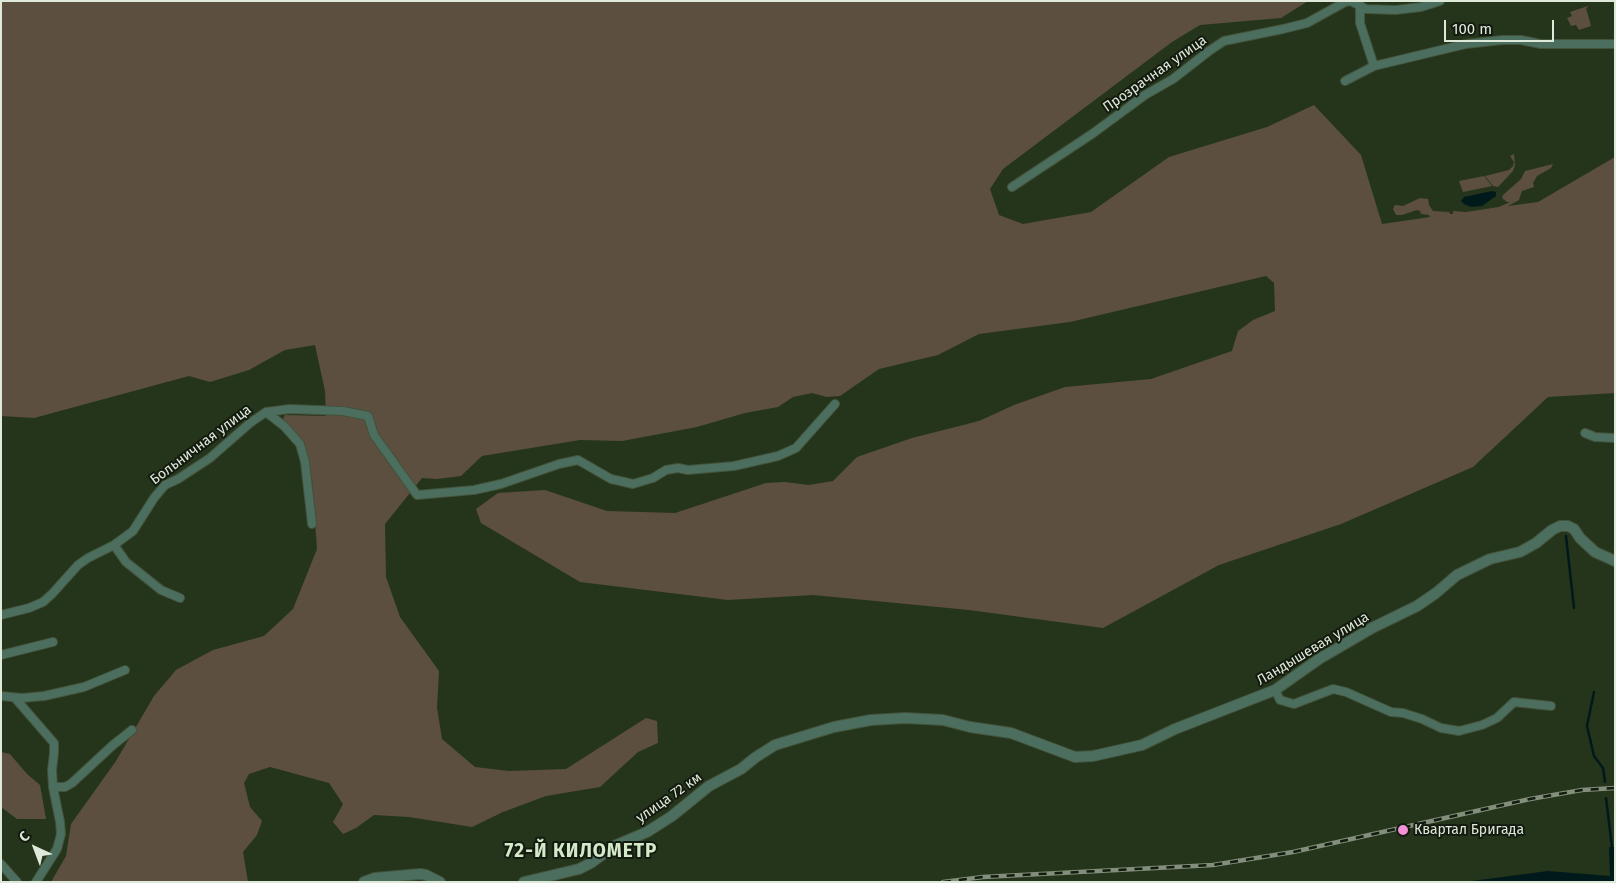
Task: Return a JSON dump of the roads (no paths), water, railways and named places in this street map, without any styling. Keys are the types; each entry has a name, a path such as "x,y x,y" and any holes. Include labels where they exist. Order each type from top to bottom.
{"street":[{"name":"Прозрачная улица","path":"1012,187 1173,79 1224,41 1283,30 1307,23 1345,2 1352,2 1366,9 1396,10 1421,7 1440,1"},
{"path":"1360,5 1360,23 1374,66"},
{"path":"1345,81 1374,66 1466,44 1521,40 1541,44 1615,44"},
{"name":"Больничная улица","path":"1,615 29,608 43,602 78,565 114,545 133,531 154,498 165,486 210,458 250,423 266,412 290,409 343,411 368,416 374,435 418,495 474,490 501,484 551,466 578,460 611,479 633,484 653,478 666,470 678,468 688,470 743,464 778,456 796,448 835,404"},
{"name":"Больничная улица","path":"266,412 284,426 300,444 306,462 312,524"},
{"path":"1585,433 1595,437 1615,438"},
{"name":"Ландышевая улица","path":"827,729 871,720 905,718 943,720 1011,734 1075,758 1093,756 1142,745 1175,729 1274,690 1319,659 1372,628 1418,606 1458,575 1490,559 1520,552 1560,526 1568,526 1574,529 1580,538 1595,552 1615,561"},
{"path":"114,545 126,562 160,590 180,598"},
{"path":"1,655 52,642"},
{"path":"1,696 15,698 44,696 84,687 125,670"},
{"path":"1274,690 1280,700 1294,704 1333,689 1346,692 1391,712 1403,713 1441,728 1459,731 1482,725 1497,718 1514,702 1551,706"},
{"path":"15,698 54,743 53,787 61,834 57,849 36,882"},
{"name":"улица 72 км","path":"524,882 579,869 591,863 614,846 647,832 672,816 709,786 741,769 775,745 827,729"},
{"path":"53,787 65,787 72,783 132,730"},
{"path":"1,864 16,882"},
{"path":"364,882 375,878 420,874 440,882"}],"water":[{"path":"1492,191 1496,192 1496,196 1482,206 1471,207 1461,201 1464,197"},
{"path":"1609,847 1615,847 1615,882 1464,882 1548,871 1610,876"}],"waterway":[{"path":"1566,536 1574,608"},
{"path":"1594,692 1587,726 1594,756 1603,768 1605,782"},
{"path":"1606,798 1612,847"}],"railway":[{"path":"943,882 983,877 1213,865 1293,852 1530,799 1582,790 1615,788"}],"place":[{"name":"Квартал Бригада","path":"1403,830"}],"district":[{"name":"72-Й КИЛОМЕТР","path":"581,852"}]}
